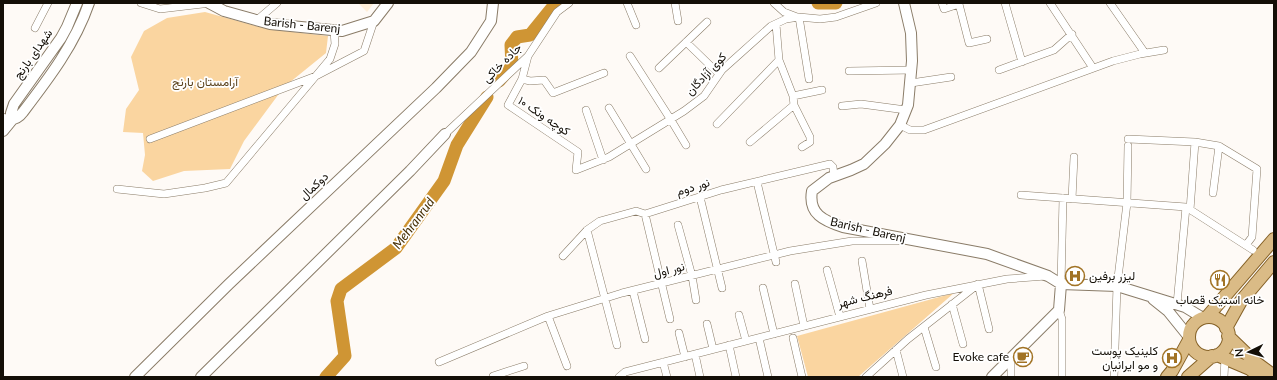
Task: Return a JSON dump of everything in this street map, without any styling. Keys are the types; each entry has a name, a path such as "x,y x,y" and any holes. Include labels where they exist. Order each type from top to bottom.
{"main road":[{"name":"شهدای بارنج","path":"7,119 14,104 61,38 67,28 77,3"},
{"path":"7,119 20,117 75,38 89,3"},
{"name":"Barish - Barenj","path":"210,3 224,11 270,24 342,32 374,21"},
{"path":"374,21 388,3"},
{"name":"دوکمال","path":"135,377 229,284 436,88 471,52 491,21 493,3"},
{"name":"Barish - Barenj","path":"904,3 911,33 912,70 908,106 900,125 885,144 864,164 829,178 812,191 810,200 814,210 820,217 830,223 843,227 987,254 1048,276 1060,284"},
{"path":"3,106 9,111 3,131"},
{"path":"202,377 410,171 445,134"},
{"path":"1205,318 1274,239"},
{"path":"1188,377 1218,356 1224,349 1228,341 1227,332 1241,301 1274,262"},
{"path":"992,377 1059,310 1060,284 1117,286 1149,294 1177,304 1205,318"},
{"path":"1149,294 1168,311 1189,339 1191,345 1197,353 1207,356 1218,356 1250,369 1260,377"},
{"path":"1167,377 1172,371 1189,339 1193,325 1205,318 1216,318 1220,321 1227,332 1255,362 1274,376"}],"street":[{"path":"35,28 48,3"},
{"path":"141,3 160,9 210,3"},
{"path":"257,20 277,3"},
{"name":"جاده خاکی","path":"445,134 528,56 557,12 569,3"},
{"path":"626,3 636,25"},
{"path":"674,3 678,22"},
{"path":"774,3 784,12 799,17 809,79"},
{"name":"کوی آزادگان","path":"576,170 603,160 684,111 704,96 722,70 771,26 786,19 799,17 820,19 836,18 876,3"},
{"path":"942,3 944,9 959,4 969,43 987,39"},
{"path":"1004,3 1022,62"},
{"path":"1050,3 1072,34 1093,68"},
{"path":"1110,3 1145,53"},
{"path":"150,139 316,76 364,51 374,21"},
{"path":"659,68 707,22"},
{"path":"776,24 780,60 793,96 794,105 810,137 810,142 802,147"},
{"path":"117,189 164,194 205,188 226,183 330,59 335,44 334,31"},
{"path":"999,70 1054,50 1072,34"},
{"path":"686,42 719,74"},
{"path":"900,125 910,130 924,130 1112,61 1164,50"},
{"path":"522,79 528,56"},
{"path":"630,56 686,145"},
{"path":"716,124 780,60"},
{"path":"849,71 912,70"},
{"name":"کوچه ونک ۱۰","path":"576,170 578,152 508,105 522,79 530,81 544,80 554,93 604,73"},
{"path":"911,83 951,76"},
{"path":"793,96 822,90"},
{"path":"842,106 861,104 906,110"},
{"path":"750,142 794,105"},
{"path":"609,108 646,169"},
{"path":"586,110 603,160"},
{"path":"1114,377 1117,286 1127,203 1128,142 1195,142 1219,146 1257,169 1252,238 1246,245"},
{"path":"1177,304 1195,142"},
{"path":"1214,193 1219,146"},
{"path":"1072,199 1074,157"},
{"name":"نور دوم","path":"563,256 587,230 600,221 636,211 645,214 700,197 830,164 833,167 834,176"},
{"path":"757,182 776,262"},
{"path":"1021,195 1188,209 1253,250"},
{"path":"700,197 722,288"},
{"path":"1060,284 1063,198"},
{"path":"645,214 670,318"},
{"path":"678,224 692,276 696,300"},
{"path":"587,230 617,345"},
{"name":"نور اول","path":"439,362 548,316 634,290 774,254 852,240 914,241"},
{"path":"862,261 870,309"},
{"path":"827,270 840,317"},
{"name":"فرهنگ شهر","path":"619,377 625,372 926,295 1007,279 1048,276"},
{"path":"795,284 804,326"},
{"path":"870,376 896,350 978,284 989,329"},
{"path":"763,288 774,334"},
{"path":"634,290 645,339"},
{"path":"952,304 963,344"},
{"path":"1059,310 1062,319 1062,377"},
{"path":"739,315 746,341"},
{"path":"548,316 568,366"},
{"path":"707,324 713,349"},
{"path":"924,327 936,366"},
{"path":"679,333 685,357"},
{"path":"759,338 768,377"},
{"path":"793,338 802,377"},
{"path":"729,345 736,377"},
{"path":"896,350 903,377"},
{"path":"695,354 700,377"},
{"path":"1218,356 1224,377"},
{"path":"1010,377 1011,357"},
{"path":"663,362 667,377"},
{"path":"493,377 524,366"},
{"path":"633,370 636,377"}],"shaded area":[{"path":"358,3 374,3 367,12"}],"green space":[{"name":"آرامستان بارنج","path":"205,12 267,29 328,36 326,53 284,87 244,141 230,169 184,171 153,181 142,171 145,155 143,133 123,132 126,109 139,90 131,57 144,31 167,18"},
{"path":"954,293 858,377 808,377 797,336"}],"waterway":[{"name":"Mehranrud","path":"499,81 512,66 511,45 517,37 530,35 556,3"},
{"name":"Mehranrud","path":"818,3 836,3"},
{"name":"Mehranrud","path":"326,377 345,356 337,301 341,289 396,248 444,181 457,145 487,97"}],"place":[{"name":"لیزر برفین","path":"1075,276"},
{"name":"خانه استیک قصاب","path":"1220,280"},
{"name":"Evoke cafe","path":"1023,357"},
{"name":"کلینیک پوست و مو ایرانیان","path":"1172,358"}]}
